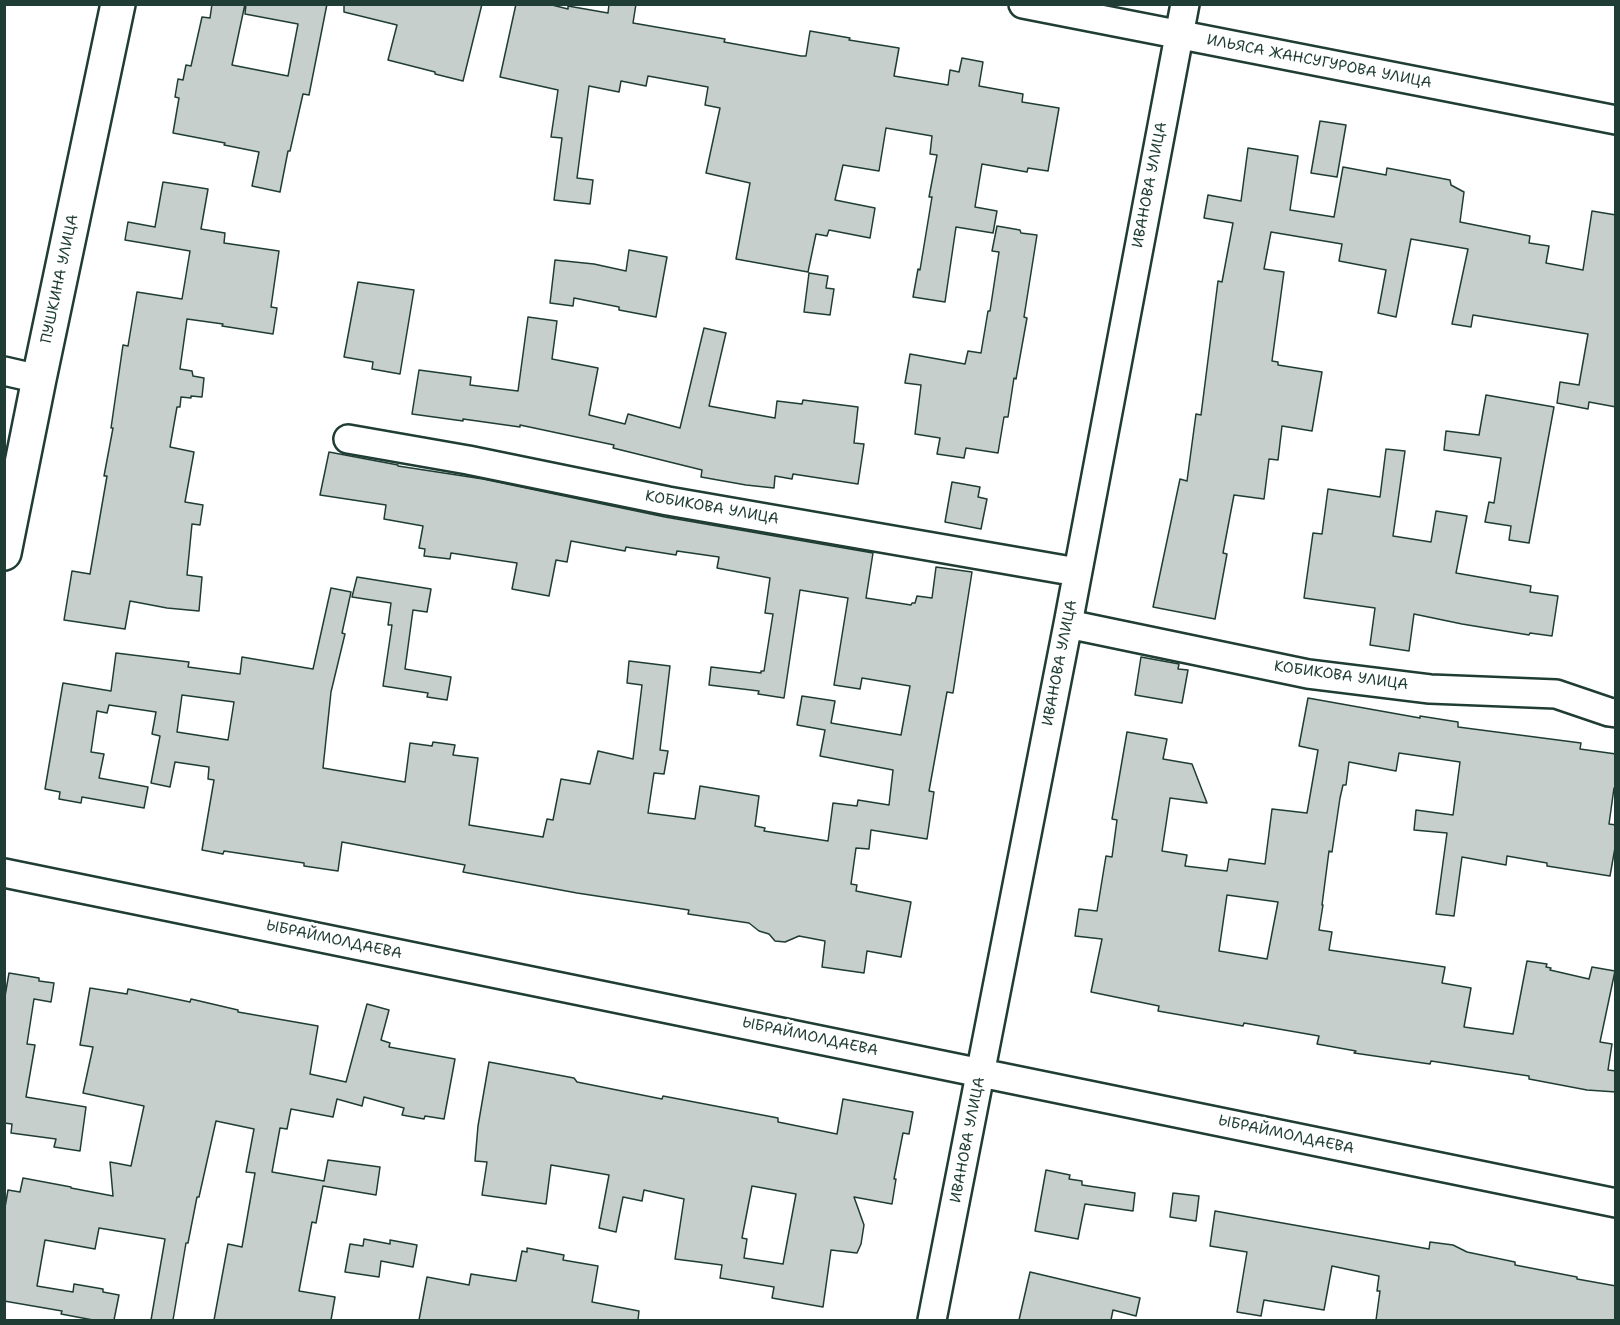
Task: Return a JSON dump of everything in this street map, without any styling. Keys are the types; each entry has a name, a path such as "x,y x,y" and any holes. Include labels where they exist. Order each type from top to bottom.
{"street":[{"name":"ПУШКИНА УЛИЦА","path":"4,553 118,4"},
{"name":"ИЛЬЯСА ЖАНСУГУРОВА УЛИЦА","path":"1023,4 1616,120"},
{"name":"ИВАНОВА УЛИЦА","path":"932,1320 982,1072 1185,4"},
{"path":"4,371 39,379"},
{"name":"КОБИКОВА УЛИЦА","path":"348,439 468,460 668,501 1077,572"},
{"name":"КОБИКОВА УЛИЦА","path":"1068,624 1308,674 1430,689 1556,694 1616,713"},
{"name":"ЫБРАЙМОЛДАЕВА","path":"4,873 1616,1203"}],"building":[{"path":"212,4 245,4 232,65 288,76 298,24 245,14 246,4 327,4 309,95 303,94 280,192 252,186 259,152 173,133 179,98 175,97 178,79 183,80 186,65 191,66 202,17 210,18"},
{"path":"344,4 482,4 463,81 388,60 397,25 344,12"},
{"path":"516,4 548,4 568,9 568,6 608,13 609,4 636,4 633,23 725,39 724,42 801,56 806,56 810,31 850,38 849,40 899,48 894,76 948,85 950,70 959,72 962,58 983,62 979,86 1023,94 1022,102 1059,108 1048,171 1028,168 1027,172 982,164 975,207 997,211 993,233 956,227 945,302 913,297 918,269 920,270 937,155 930,154 932,136 886,128 879,171 843,165 835,200 875,208 870,238 829,230 827,236 816,234 808,272 736,259 750,183 706,173 720,108 705,105 708,87 648,76 646,86 621,81 619,92 589,86 577,178 593,180 590,204 554,200 562,138 551,137 558,90 500,77"},
{"path":"1320,121 1346,125 1337,177 1311,173"},
{"path":"1248,148 1298,156 1290,210 1334,217 1343,167 1386,175 1387,168 1450,180 1451,185 1464,192 1460,222 1530,236 1529,243 1549,246 1546,263 1583,270 1592,211 1616,215 1616,407 1589,402 1588,409 1557,403 1560,382 1579,385 1588,334 1473,315 1471,327 1452,324 1468,249 1411,239 1396,317 1378,313 1386,270 1339,261 1342,244 1271,232 1264,269 1284,272 1272,361 1278,362 1278,365 1322,372 1312,431 1282,426 1278,460 1269,459 1264,499 1234,495 1223,553 1227,554 1215,619 1153,607 1180,479 1187,481 1196,414 1201,415 1218,281 1222,282 1233,223 1204,218 1208,195 1241,201"},
{"path":"163,182 208,189 201,229 225,233 224,243 279,251 271,307 277,308 273,334 187,319 180,369 192,371 193,376 204,378 202,397 181,397 170,447 194,452 185,502 203,505 200,525 192,524 187,575 202,577 199,611 130,601 125,629 64,620 72,571 90,574 107,476 104,476 113,428 111,428 123,345 128,346 137,292 182,299 190,251 125,240 128,222 155,227"},
{"path":"997,226 1037,235 1024,317 1027,318 1008,417 1004,417 998,453 966,448 964,458 937,454 940,438 915,434 921,385 905,383 910,354 965,364 968,351 981,353 999,252 992,251"},
{"path":"629,250 667,257 656,317 574,298 573,306 550,303 555,260 594,264 626,271"},
{"path":"809,273 828,276 826,288 834,289 830,315 804,312"},
{"path":"358,282 414,290 400,374 372,369 373,362 344,357"},
{"path":"528,317 557,321 552,359 598,368 589,415 625,424 628,414 680,428 704,328 726,333 709,406 775,418 777,401 802,404 803,400 858,407 854,443 864,444 858,484 793,474 792,479 775,476 774,488 746,485 701,477 702,470 613,448 614,445 520,425 520,427 412,414 419,370 471,377 470,385 518,391"},
{"path":"1486,395 1554,407 1529,543 1509,540 1511,526 1485,522 1489,502 1494,503 1501,458 1444,450 1446,431 1479,435"},
{"path":"1386,449 1405,451 1393,536 1431,542 1436,511 1467,516 1456,573 1531,586 1530,592 1558,596 1552,636 1530,633 1529,635 1414,614 1409,651 1370,645 1375,608 1304,598 1313,533 1322,534 1328,489 1380,497"},
{"path":"329,452 398,466 483,479 665,517 873,553 866,598 911,605 915,603 917,596 932,598 936,567 972,572 953,693 947,692 929,791 934,792 927,839 871,830 869,849 856,848 851,884 857,885 856,891 911,902 901,957 867,951 864,973 822,967 825,941 799,936 785,942 775,941 769,934 759,931 749,923 688,914 689,910 577,893 463,872 465,865 342,842 338,871 304,866 304,863 202,850 214,780 208,779 209,767 175,762 170,787 151,783 160,736 152,734 156,712 109,705 107,713 97,711 91,752 104,754 99,778 148,787 144,808 82,797 81,803 59,799 60,792 45,789 63,683 111,691 116,653 189,662 188,667 240,674 242,657 313,669 331,588 351,592 342,633 345,634 331,692 323,768 405,782 410,743 432,746 433,742 455,745 453,755 478,758 469,825 543,837 547,819 553,820 561,779 590,784 598,751 633,759 642,685 627,683 629,661 670,666 660,750 668,751 664,774 654,773 648,813 695,819 700,786 759,796 755,826 765,828 764,831 828,841 833,803 857,806 858,800 889,805 893,770 820,756 825,730 797,725 802,696 835,701 831,723 901,735 910,686 862,678 860,689 834,685 848,598 800,590 784,698 758,694 759,691 709,685 711,667 761,673 764,671 773,614 765,613 770,578 717,568 719,557 677,551 676,555 626,547 625,551 571,541 567,562 556,560 549,596 512,589 517,563 451,553 450,559 424,556 425,549 419,548 423,526 384,519 386,505 320,495","holes":["182,695 234,702 228,740 177,732"]},
{"path":"952,482 980,487 978,497 987,499 981,529 945,522"},
{"path":"357,577 431,589 427,612 413,610 405,669 451,677 447,700 427,697 428,693 383,686 392,625 388,625 391,603 352,597"},
{"path":"1141,657 1179,664 1178,669 1188,670 1182,703 1135,695"},
{"path":"1308,698 1420,718 1420,716 1458,722 1458,727 1581,743 1580,749 1616,754 1616,788 1614,788 1609,824 1616,825 1616,842 1610,876 1547,866 1547,863 1507,856 1506,865 1462,857 1454,916 1436,914 1447,833 1414,830 1416,810 1453,815 1460,762 1399,753 1396,771 1349,762 1346,785 1343,785 1340,798 1332,852 1329,851 1319,930 1332,932 1329,950 1445,967 1442,983 1471,988 1464,1027 1513,1034 1527,961 1547,964 1546,967 1551,968 1550,970 1589,979 1592,967 1615,971 1600,1042 1612,1044 1608,1070 1616,1071 1616,1092 1587,1090 1529,1079 1529,1076 1431,1061 1430,1064 1354,1053 1356,1051 1317,1044 1319,1036 1158,1011 1159,1006 1091,992 1102,939 1075,936 1079,909 1097,911 1106,856 1112,857 1117,820 1112,819 1127,732 1167,739 1163,759 1192,764 1207,803 1170,798 1162,851 1187,855 1185,866 1227,871 1229,859 1265,864 1272,809 1307,813 1318,750 1299,746","holes":["1227,895 1278,902 1267,959 1219,951"]},
{"path":"9,973 54,983 51,1002 34,999 27,1044 35,1045 26,1097 86,1107 80,1151 54,1147 56,1139 11,1133 12,1124 4,1123 4,1002"},
{"path":"90,988 127,994 128,989 190,1002 191,999 238,1010 238,1012 318,1026 310,1074 346,1082 367,1004 389,1010 381,1040 390,1043 389,1047 455,1059 444,1119 425,1116 424,1119 402,1115 404,1108 364,1097 362,1106 337,1099 333,1117 291,1109 287,1129 280,1128 272,1172 324,1181 328,1160 380,1167 376,1195 323,1186 316,1223 312,1222 299,1291 335,1297 331,1320 214,1320 228,1244 242,1247 255,1173 246,1172 254,1129 216,1121 188,1243 186,1243 173,1320 151,1320 165,1239 99,1228 95,1249 45,1240 37,1286 73,1292 74,1284 103,1289 103,1292 119,1295 114,1320 93,1320 61,1314 62,1311 4,1301 4,1213 8,1190 20,1192 23,1178 113,1196 110,1162 131,1166 144,1106 83,1093 93,1047 80,1045"},
{"path":"489,1062 574,1078 577,1082 662,1099 663,1096 778,1118 778,1122 837,1134 843,1099 913,1112 909,1134 903,1133 894,1179 896,1179 892,1204 854,1197 864,1225 861,1244 857,1253 831,1250 823,1307 772,1298 774,1287 720,1278 722,1265 675,1259 684,1199 644,1190 642,1201 623,1197 616,1232 599,1228 609,1175 551,1165 546,1204 482,1195 487,1162 475,1161 478,1126","holes":["752,1186 796,1194 783,1264 744,1258 747,1239 742,1238"]},
{"path":"1046,1170 1070,1175 1069,1179 1082,1181 1082,1185 1135,1193 1133,1211 1085,1204 1078,1239 1035,1231"},
{"path":"1173,1193 1199,1196 1196,1221 1170,1217"},
{"path":"1215,1211 1429,1249 1430,1242 1453,1245 1467,1252 1515,1262 1515,1265 1616,1286 1616,1320 1376,1320 1380,1291 1377,1291 1379,1276 1332,1266 1324,1310 1264,1300 1261,1316 1237,1312 1247,1252 1210,1246"},
{"path":"364,1239 390,1244 390,1240 417,1245 413,1267 381,1261 379,1277 345,1272 350,1244 363,1246"},
{"path":"527,1248 564,1255 563,1260 598,1266 592,1302 639,1311 638,1320 419,1320 427,1277 469,1285 471,1274 516,1281 522,1251 527,1252"},
{"path":"1030,1272 1140,1298 1136,1316 1113,1310 1111,1320 1019,1320"}]}
